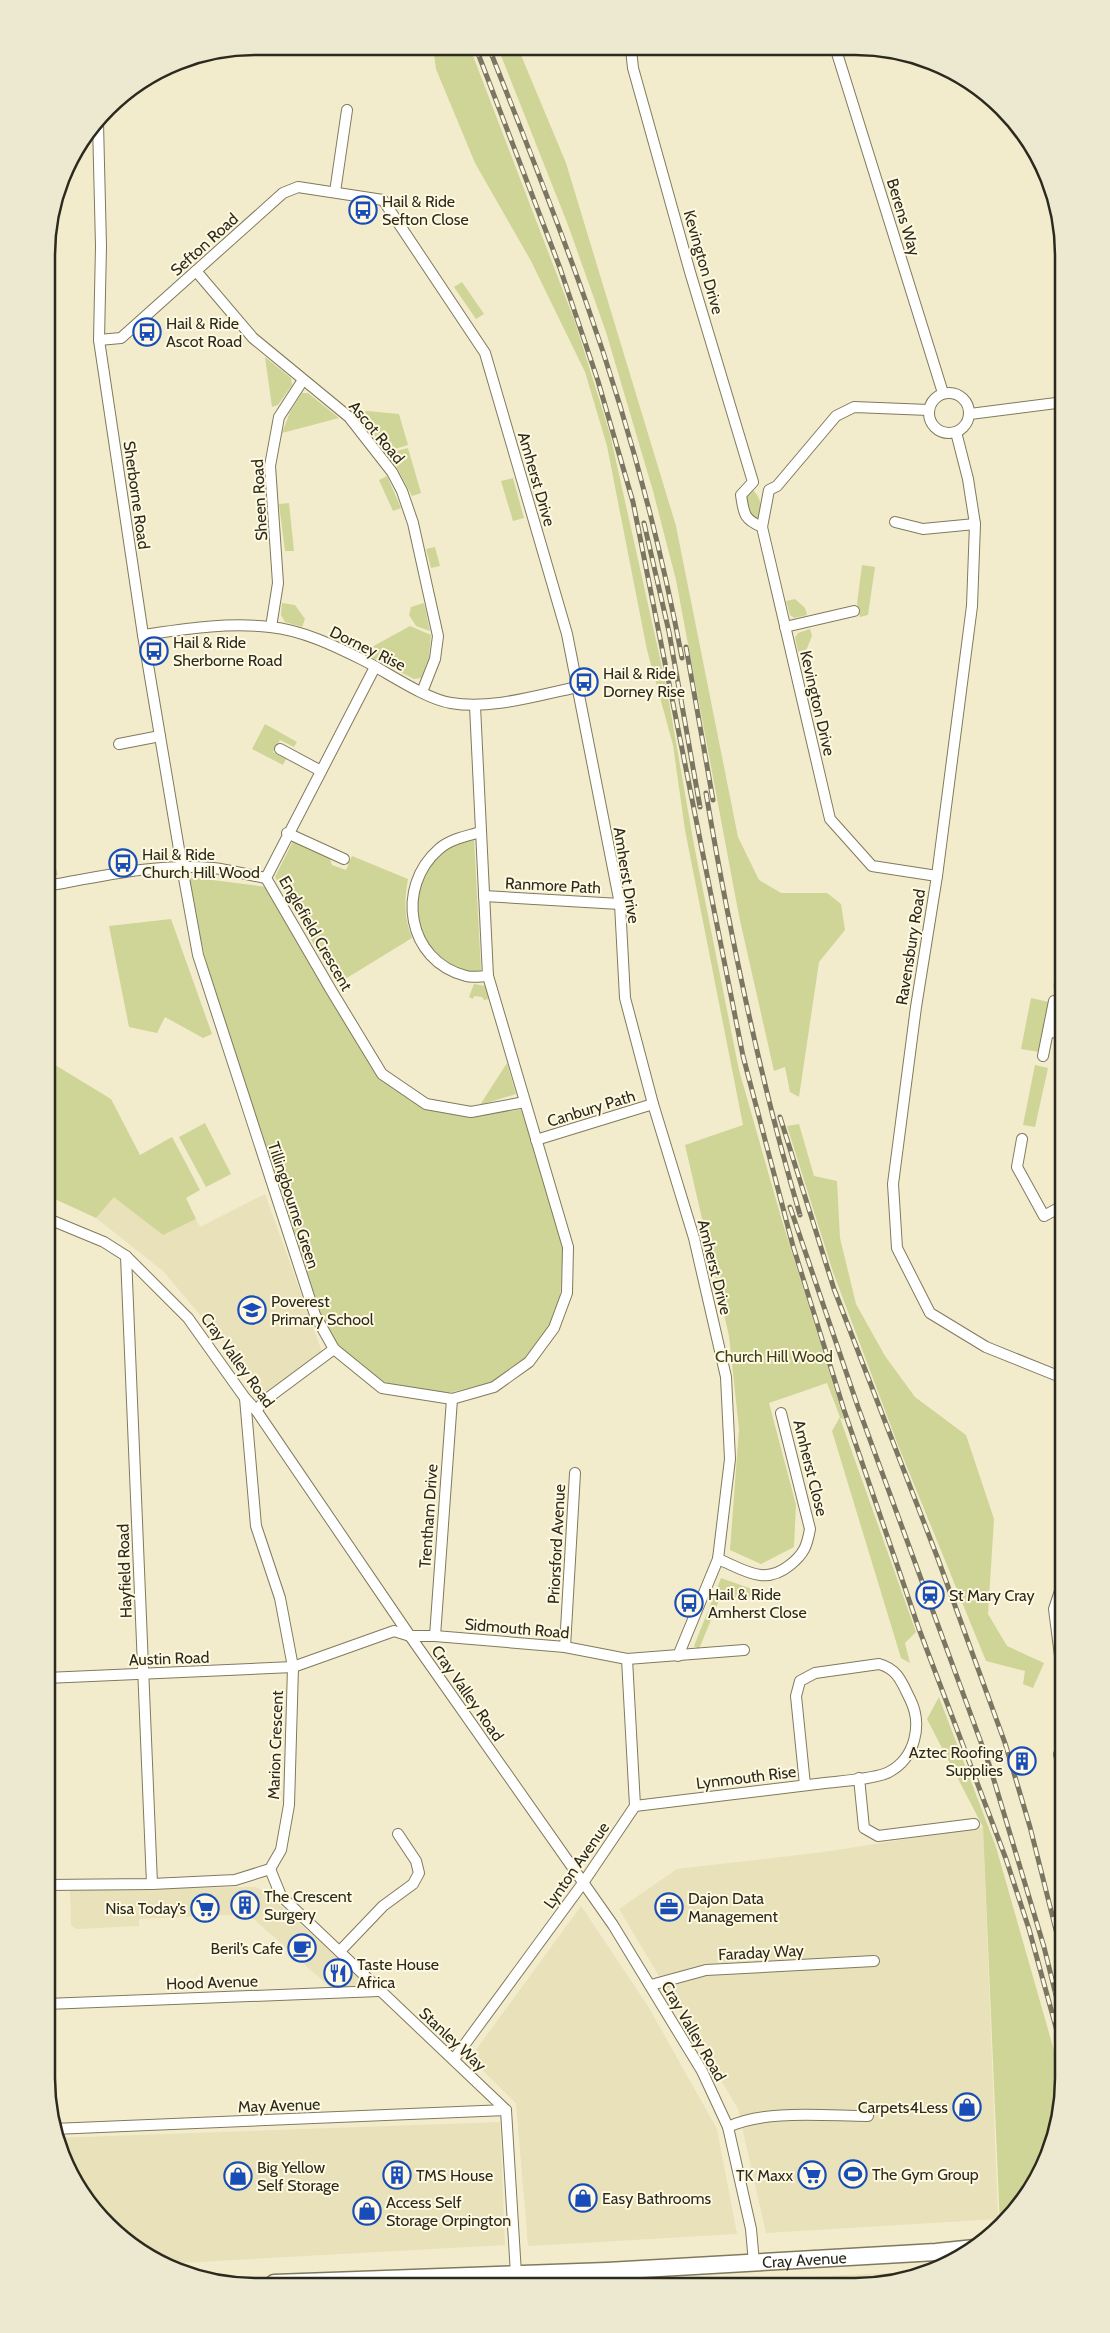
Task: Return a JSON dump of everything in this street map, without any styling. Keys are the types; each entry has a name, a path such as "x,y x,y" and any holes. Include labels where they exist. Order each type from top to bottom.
{"main road":[{"name":"Cray Avenue","path":"476,2278 516,2274 754,2263 957,2250"}],"street":[{"name":"Kevington Drive","path":"632,55 633,68 685,253 753,482"},
{"name":"Berens Way","path":"838,55 944,393"},
{"path":"335,192 347,110"},
{"name":"Sherborne Road","path":"98,131 101,246 99,340 142,635 182,867"},
{"name":"Sefton Road","path":"99,340 121,338 283,193 298,187 335,192"},
{"name":"Amherst Drive","path":"335,192 383,200 485,353 567,634 620,904 625,998 653,1104 694,1238 726,1377 730,1459 718,1559 678,1656"},
{"name":"Ascot Road","path":"196,272 253,338 349,417 380,454 402,491 413,523 438,636 435,659 422,692"},
{"name":"Sheen Road","path":"271,626 278,583 270,466 279,417 303,380"},
{"path":"944,393 956,393 962,396 969,407 970,414 966,425 956,432 949,433 936,429 932,424 928,410 933,399 944,393"},
{"path":"970,414 1055,403"},
{"path":"769,490 777,486 836,416 854,407 928,410"},
{"name":"Ravensbury Road","path":"956,432 968,479 975,524 972,606 937,876 916,1007 893,1184 897,1248 930,1313 986,1347 1055,1374"},
{"path":"753,482 769,490 762,527 752,523 745,516 741,495 753,482"},
{"path":"896,522 923,530 975,524"},
{"name":"Kevington Drive","path":"762,527 830,819 872,866 937,876"},
{"path":"785,627 854,611"},
{"name":"Dorney Rise","path":"142,635 206,625 271,626 311,637 448,703 475,706 578,687"},
{"name":"Englefield Crescent","path":"376,667 287,833 266,878 382,1074 426,1104 435,1106 471,1112 525,1102"},
{"name":"Tillingbourne Green","path":"182,867 198,955 219,1023 315,1315 334,1349 382,1388 452,1399 494,1387 529,1362 554,1328 567,1293 568,1247 488,976 475,706"},
{"path":"119,744 160,736"},
{"path":"280,749 321,770"},
{"path":"481,832 459,838 440,848 425,863 415,880 411,908 417,937 438,962 465,976 488,976"},
{"path":"287,833 344,859"},
{"path":"55,884 137,869 182,867 214,868 266,878"},
{"name":"Ranmore Path","path":"484,896 620,904"},
{"path":"1044,1056 1054,1001"},
{"path":"1048,1032 1055,1032"},
{"name":"Canbury Path","path":"536,1140 653,1104"},
{"path":"1022,1139 1017,1166 1044,1216 1055,1210"},
{"name":"Cray Valley Road","path":"55,1222 104,1242 126,1256 188,1318 245,1398 256,1410 410,1636 613,1925 702,2071 728,2127 751,2229 754,2263"},
{"name":"Hayfield Road","path":"126,1256 152,1884"},
{"path":"256,1410 268,1398 334,1349"},
{"name":"Marion Crescent","path":"245,1398 256,1526 280,1598 293,1667 289,1805 281,1850 270,1869"},
{"name":"Trentham Drive","path":"435,1636 452,1399"},
{"name":"Amherst Close","path":"718,1559 755,1575 767,1576 781,1572 800,1558 807,1547 810,1529 781,1413"},
{"name":"Priorsford Avenue","path":"565,1647 575,1473"},
{"name":"Sidmouth Road","path":"293,1667 394,1631 410,1636 435,1636 565,1647 627,1659 744,1650"},
{"path":"627,1659 635,1806"},
{"path":"805,1785 796,1696 800,1681 815,1673 879,1664 890,1667 897,1673 914,1707 918,1724 914,1740 904,1759 888,1772 859,1778 864,1828 878,1836 974,1824"},
{"name":"Austin Road","path":"55,1678 293,1667"},
{"name":"Lynmouth Rise","path":"635,1806 859,1778"},
{"name":"Lynton Avenue","path":"454,2059 583,1883 635,1806"},
{"path":"340,1951 383,1906 413,1884 419,1873 416,1861 398,1834"},
{"path":"55,1885 152,1884 235,1880 270,1869"},
{"name":"Stanley Way","path":"270,1869 281,1896 506,2110"},
{"name":"Faraday Way","path":"651,1985 706,1970 874,1961"},
{"name":"Hood Avenue","path":"55,2004 379,1991"},
{"path":"506,2110 516,2274"},
{"name":"May Avenue","path":"62,2129 506,2110"},
{"path":"728,2127 744,2120 763,2118 868,2116"}],"shaded area":[{"name":"Poverest Primary School","path":"265,1194 322,1352 267,1394 163,1271 96,1218 114,1196 163,1235 196,1219 200,1227"},
{"path":"983,1827 998,2217 996,2219 766,2233 738,2109 619,1909 677,1869 824,1852"},
{"path":"256,1887 264,1891 363,1981 364,1987 332,1989 248,1914 139,1919 139,1926 76,1929 71,1925 70,1889"},
{"path":"581,1906 648,2006 717,2129 737,2234 528,2246 516,2103 470,2058"},
{"path":"500,2122 505,2245 178,2263 133,2237 105,2210 82,2178 70,2155 65,2138"},
{"path":"901,2272 868,2278 803,2278"}],"green space":[{"name":"Church Hill Wood","path":"434,55 473,55 575,322 610,434 666,685 694,845 739,1070 780,1214 844,1419 840,1418 916,1632 905,1643 910,1663 901,1658 832,1431 840,1417 827,1383 769,1403 796,1505 794,1547 761,1564 730,1550 739,1429 729,1336 685,1145 743,1125 685,830 673,745 647,650 607,446 585,372 531,261 475,163 436,69"},
{"path":"501,55 521,55 566,163 676,526 738,837 759,880 781,893 827,893 841,904 845,930 819,962 799,1097 790,1092 785,1067 774,1071 739,916 676,580 653,491 606,332 568,225"},
{"path":"462,282 484,314 476,319 454,287"},
{"path":"265,357 291,378 292,385 278,405 272,407"},
{"path":"302,393 308,393 339,418 282,433 290,412"},
{"path":"357,410 399,414 408,445 388,451 354,413"},
{"path":"408,448 421,493 412,496 389,453"},
{"path":"387,476 401,508 393,511 379,480"},
{"path":"513,478 524,518 513,521 501,481"},
{"path":"753,490 761,506 760,517 754,519 746,503 747,492"},
{"path":"289,503 294,551 285,551 279,504"},
{"path":"435,547 440,566 431,568 426,549"},
{"path":"862,565 875,567 868,615 860,617 857,604"},
{"path":"795,599 805,608 807,615 794,618 790,615 786,601"},
{"path":"282,603 295,605 305,619 302,627 285,622 281,615"},
{"path":"424,603 430,631 416,626 409,615 411,607"},
{"path":"410,626 431,635 429,657 421,678 414,679 367,655 370,648"},
{"path":"810,629 812,636 805,653 799,655 795,638 798,633"},
{"path":"265,724 297,742 294,747 280,740 273,752 286,759 283,765 252,749"},
{"path":"1055,778 1055,824 1054,824"},
{"path":"474,839 481,971 475,973 451,965 429,945 422,932 417,902 419,887 425,872 433,860 448,847"},
{"path":"293,841 329,856 332,865 346,870 352,856 408,879 406,909 407,923 412,938 337,984 275,877"},
{"path":"188,877 267,887 382,1080 422,1106 471,1117 524,1109 563,1246 560,1302 549,1329 526,1359 492,1382 444,1394 384,1384 347,1357 321,1320 218,1006 198,930"},
{"path":"171,919 212,1034 203,1038 165,1017 157,1033 129,1027 109,926"},
{"path":"474,984 486,986 490,999 484,1000 482,997 474,996 473,999 469,997"},
{"path":"1031,998 1049,1002 1039,1052 1021,1049"},
{"path":"507,1063 516,1094 480,1105"},
{"path":"55,1065 111,1099 140,1155 172,1137 200,1190 186,1198 196,1219 163,1235 114,1197 96,1218 55,1199"},
{"path":"1035,1065 1048,1068 1035,1127 1023,1125"},
{"path":"205,1123 231,1174 206,1187 179,1137"},
{"path":"799,1124 814,1176 837,1181 840,1238 856,1304 885,1356 915,1397 966,1435 994,1519 988,1614 1007,1646 1044,1663 1033,1688 1023,1684 1025,1671 986,1661 898,1445 833,1272 787,1126"},
{"path":"721,1578 752,1589 752,1596 735,1598 733,1602 720,1598 699,1649 694,1646"},
{"path":"939,1697 996,1847 1055,2054 1055,2091 1048,2130 1040,2155 1014,2200 1000,2215 983,1827 927,1719"}],"railway":[{"path":"479,55 560,268 598,381 633,502 743,1056 793,1246 844,1410 919,1629 1006,1859 1029,1929 1055,2024"},
{"path":"492,55 585,299 628,431 663,567 682,658"},
{"path":"644,523 669,632 700,807"},
{"path":"686,647 713,800"},
{"path":"706,793 747,1005 771,1110 800,1215"},
{"path":"780,1117 834,1289 938,1559 1005,1743 1030,1827 1055,1926"},
{"path":"790,1207 858,1407 990,1767 1044,1947 1055,1992"}],"place":[{"name":"Hail & Ride Sefton Close","path":"363,210"},
{"name":"Hail & Ride Ascot Road","path":"147,332"},
{"name":"Hail & Ride Sherborne Road","path":"154,651"},
{"name":"Hail & Ride Dorney Rise","path":"584,682"},
{"name":"Hail & Ride Church Hill Wood","path":"123,863"},
{"name":"Poverest Primary School","path":"252,1310"},
{"name":"St Mary Cray","path":"930,1595"},
{"name":"Hail & Ride Amherst Close","path":"689,1603"},
{"name":"Aztec Roofing Supplies","path":"1022,1761"},
{"name":"The Crescent Surgery","path":"245,1905"},
{"name":"Dajon Data Management","path":"669,1907"},
{"name":"Nisa Today’s","path":"205,1908"},
{"name":"Beril’s Cafe","path":"302,1948"},
{"name":"Taste House Africa","path":"338,1973"},
{"name":"Carpets4Less","path":"967,2107"},
{"name":"The Gym Group","path":"853,2174"},
{"name":"TMS House","path":"397,2175"},
{"name":"TK Maxx","path":"812,2175"},
{"name":"Big Yellow Self Storage","path":"238,2176"},
{"name":"Easy Bathrooms","path":"583,2198"},
{"name":"Access Self Storage Orpington","path":"367,2211"}]}
